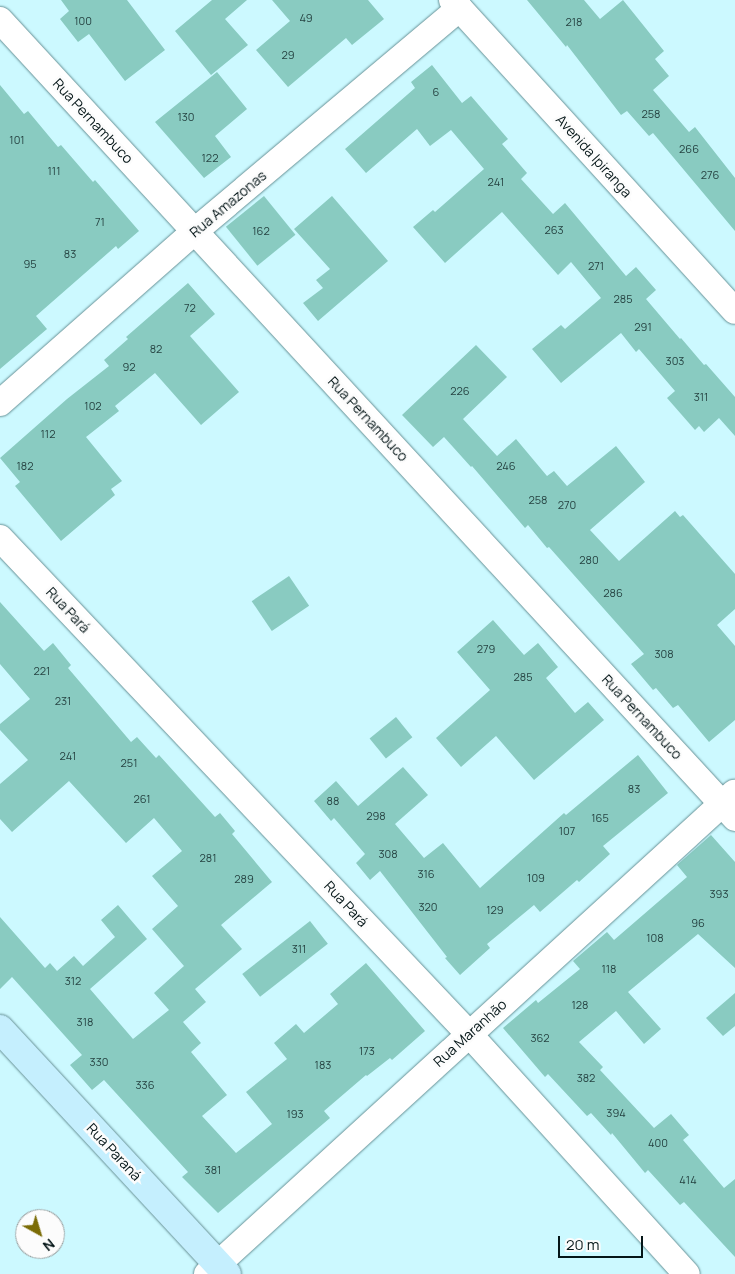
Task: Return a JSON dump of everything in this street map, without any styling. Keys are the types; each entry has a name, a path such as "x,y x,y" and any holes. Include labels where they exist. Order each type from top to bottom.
{"street":[{"name":"Rua Amazonas","path":"0,404 456,4"},
{"name":"Avenida Ipiranga","path":"456,4 735,311"},
{"name":"Rua Pernambuco","path":"0,20 731,805"},
{"name":"Rua Pará","path":"0,538 469,1034 687,1274"},
{"name":"Rua Maranhão","path":"217,1271 469,1034 731,805"},
{"name":"Rua Paraná","path":"0,1029 217,1271"}],"building":[{"path":"61,0 127,0 165,50 125,81 89,34 78,42 60,19 69,11"},
{"path":"212,0 247,0 225,19 248,45 211,75 175,31"},
{"path":"272,0 368,0 384,19 352,45 346,38 288,87 256,50 290,21"},
{"path":"527,0 584,0 600,19 623,0 664,51 655,59 669,76 653,90 689,132 695,127 735,178 735,231 653,133 649,136 627,111 621,115 567,45 566,47"},
{"path":"432,65 462,103 471,96 508,139 502,144 527,173 521,179 553,214 565,203 626,276 636,267 656,290 646,299 680,339 704,365 706,364 735,397 735,436 719,418 704,432 699,426 695,430 667,398 675,391 639,349 636,352 621,333 561,383 532,349 561,325 565,329 601,298 571,262 558,275 502,212 445,263 413,227 433,210 435,212 484,169 451,130 430,146 417,129 366,173 345,149 415,88 411,82"},
{"path":"217,72 247,109 215,136 231,157 204,178 155,122"},
{"path":"0,85 24,114 28,111 58,147 61,145 93,182 95,180 139,231 118,249 116,246 36,316 47,329 0,369"},
{"path":"264,196 295,235 257,266 226,227"},
{"path":"332,196 388,261 318,321 303,303 323,288 316,280 330,269 294,229"},
{"path":"188,283 215,314 190,336 239,392 201,425 155,373 115,406 119,411 86,437 122,481 111,489 115,495 61,541 15,486 20,482 0,458 67,399 109,366 104,360 128,339 126,337"},
{"path":"476,345 507,377 463,419 497,456 516,439 547,476 554,471 567,486 616,446 645,482 590,530 619,561 675,511 680,517 683,515 735,574 735,609 717,625 735,646 735,720 709,742 678,705 673,708 656,688 653,690 631,664 644,654 549,547 547,548 528,525 525,528 472,466 444,437 433,447 402,415"},
{"path":"289,576 309,606 272,631 252,601"},
{"path":"0,602 44,651 53,643 71,665 68,668 131,742 137,737 156,758 159,755 215,817 220,813 235,831 232,834 272,882 221,925 242,949 195,989 206,1002 183,1022 201,1043 191,1052 227,1095 202,1116 236,1153 272,1124 246,1092 287,1059 274,1043 296,1024 304,1033 338,1004 330,994 366,963 425,1031 392,1060 390,1058 366,1075 324,1111 330,1118 218,1213 182,1177 188,1172 104,1080 92,1090 70,1065 82,1055 12,977 0,989 0,917 45,968 50,963 57,971 74,956 83,966 115,937 101,920 118,905 147,939 90,989 133,1039 169,1010 154,993 184,966 152,929 178,906 152,876 182,851 154,818 126,843 69,781 12,832 0,819 0,784 28,760 0,730 0,724 30,699 0,664"},
{"path":"493,620 524,655 538,643 558,667 546,678 575,713 588,702 604,720 534,780 496,736 461,767 436,738 490,690 457,652"},
{"path":"396,717 412,737 386,759 370,738"},
{"path":"638,755 668,793 603,846 610,854 579,882 577,880 540,912 534,905 487,944 490,948 460,975 445,958 447,957 380,871 370,880 356,863 365,854 334,818 331,821 314,801 336,781 358,806 403,767 428,795 395,824 424,858 443,843 480,888 564,813 566,815"},
{"path":"711,835 735,862 735,968 698,934 628,992 661,1029 644,1044 616,1011 579,1042 603,1067 600,1070 654,1128 671,1114 689,1135 683,1140 724,1188 735,1179 735,1257 684,1202 680,1205 648,1170 645,1173 612,1133 611,1135 591,1113 587,1116 548,1074 545,1077 503,1028 536,1000 538,1003 580,969 573,961 607,932 614,940 687,877 677,865"},
{"path":"310,921 328,944 260,997 242,974"},
{"path":"735,993 735,1026 723,1036 706,1018"}]}
